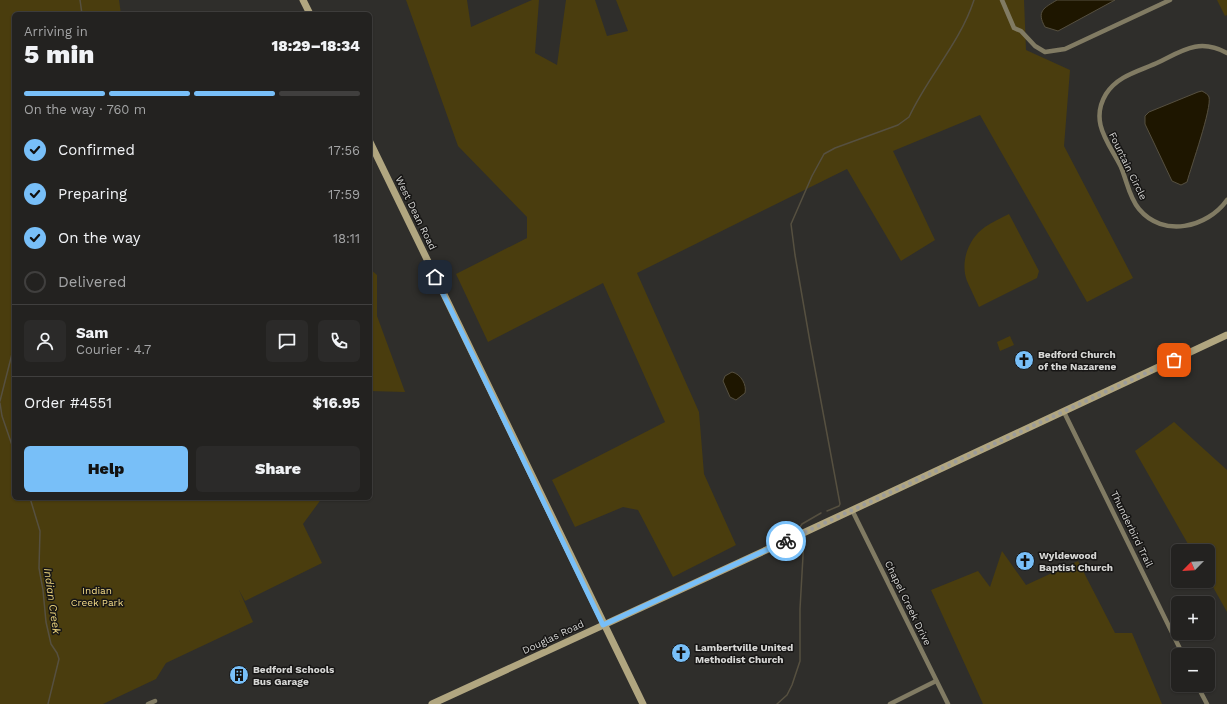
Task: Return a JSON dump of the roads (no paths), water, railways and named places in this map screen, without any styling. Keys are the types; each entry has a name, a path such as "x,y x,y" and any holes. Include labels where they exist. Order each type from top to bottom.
{"street":[{"path":"303,0 309,12"},
{"path":"1002,0 1014,28 1021,31 1035,46 1045,52 1069,47 1170,0"},
{"name":"Fountain Circle","path":"1227,53 1208,46 1192,47 1128,74 1118,80 1107,93 1101,105 1100,119 1103,134 1121,167 1134,202 1148,218 1168,226 1180,227 1192,225 1209,217 1227,200"},
{"name":"West Dean Road","path":"372,146 603,625 643,704"},
{"name":"Douglas Road","path":"432,704 1064,412 1227,335"},
{"name":"Thunderbird Trail","path":"1064,412 1180,648"},
{"name":"Chapel Creek Drive","path":"852,510 948,704"},
{"path":"890,704 936,681"},
{"path":"1201,692 1207,704"},
{"path":"148,704 155,700"}],"waterway":[{"name":"Indian Creek","path":"80,0 82,12"},
{"path":"827,511 839,506 840,504 810,342 791,224 812,176 824,154 835,148 898,125 909,117 925,87 961,31 974,0"},
{"name":"Indian Creek","path":"0,401 12,354"},
{"name":"Indian Creek","path":"0,403 2,416 12,445"},
{"name":"Indian Creek","path":"31,500 40,531 39,568 46,622 51,644 59,659 48,704"},
{"path":"800,527 802,524 821,513"},
{"path":"777,704 787,695 800,661 800,609 804,538"}],"place":[{"name":"Bedford Church of the Nazarene","path":"1024,360"},
{"name":"Wyldewood Baptist Church","path":"1025,561"},
{"name":"Lambertville United Methodist Church","path":"681,653"},
{"name":"Bedford Schools Bus Garage","path":"239,675"}],"park label":[{"name":"Indian Creek Park","path":"97,596"}]}
